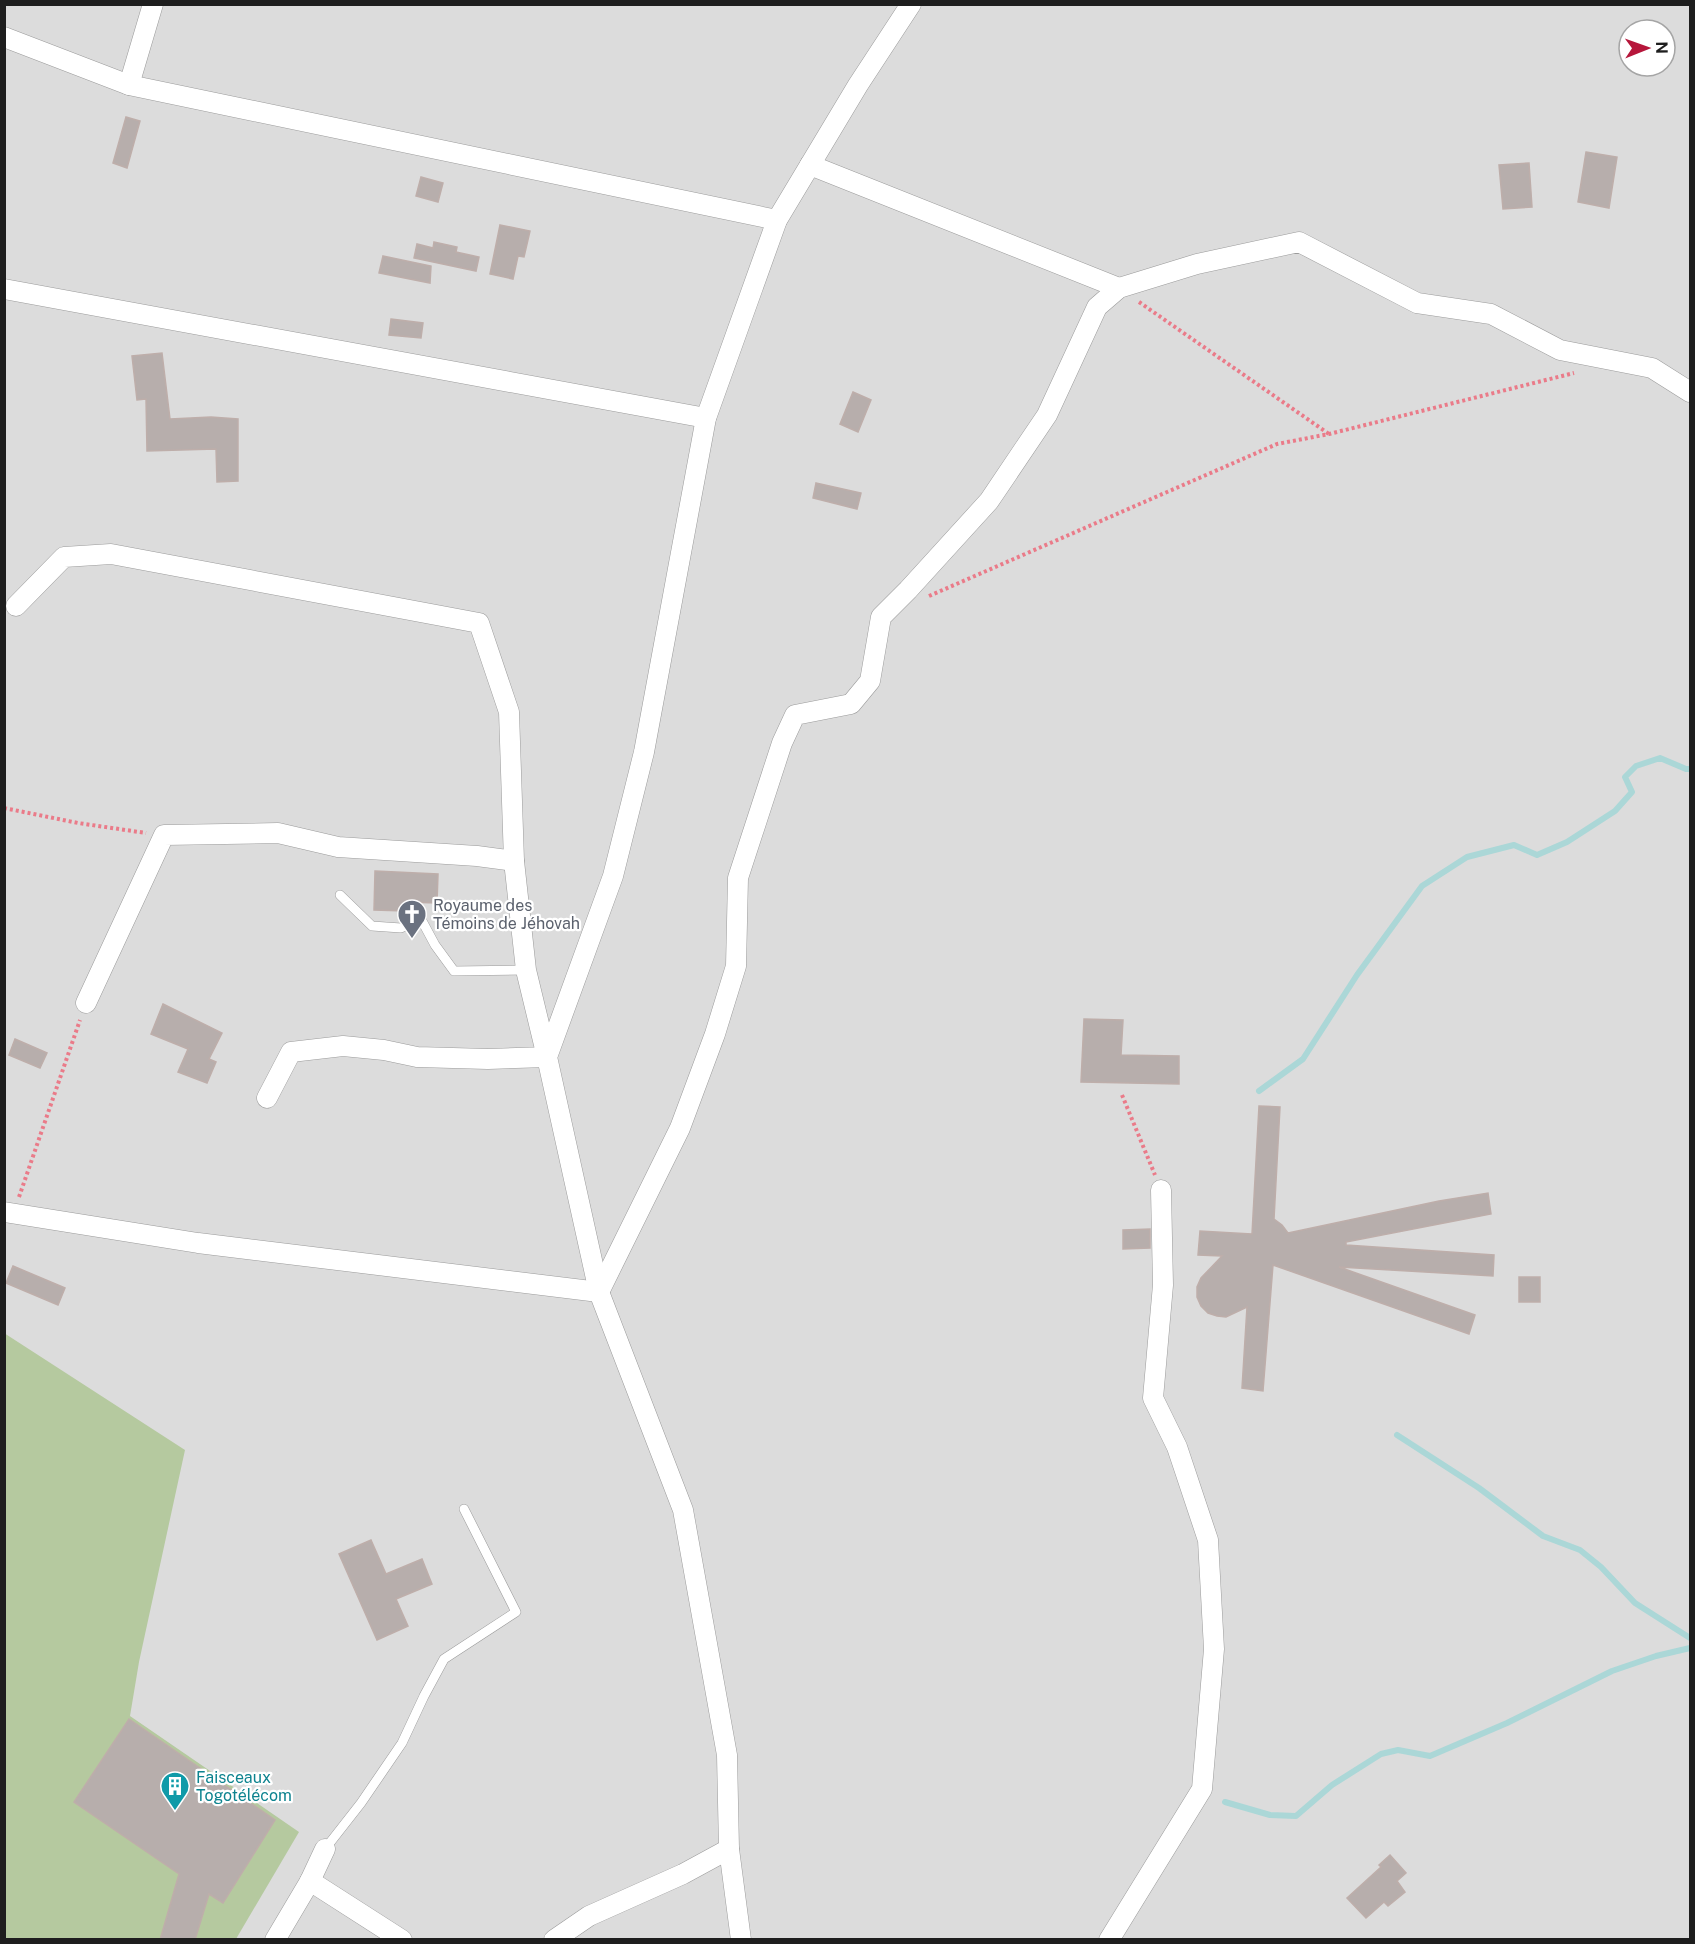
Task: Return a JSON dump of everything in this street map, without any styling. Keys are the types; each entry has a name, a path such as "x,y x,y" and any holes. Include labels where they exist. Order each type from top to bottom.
{"street":[{"path":"129,86 153,4"},
{"path":"547,1057 613,876 644,753 706,418 777,220 858,85 911,4"},
{"path":"4,37 129,86 777,220"},
{"path":"810,165 1119,288"},
{"path":"599,1292 680,1128 715,1034 736,966 738,878 782,743 795,715 851,704 870,681 881,616 908,590 989,501 1047,415 1097,307 1119,288 1197,264 1299,242 1417,303 1491,314 1560,350 1652,368 1690,392"},
{"path":"4,289 706,418"},
{"path":"16,606 64,557 111,554 478,623 509,712 514,861 526,970 599,1292 683,1510 727,1755 729,1849 741,1940"},
{"path":"87,1003 164,835 278,833 338,847 477,856 514,861"},
{"path":"267,1098 291,1052 303,1049 343,1046 384,1050 417,1057 488,1059 547,1057"},
{"path":"1108,1940 1202,1789 1214,1649 1208,1540 1177,1447 1153,1398 1162,1285 1161,1190"},
{"path":"9,1212 198,1243 599,1292"},
{"path":"275,1940 310,1881 325,1849"},
{"path":"554,1940 589,1916 683,1874 729,1849"},
{"path":"310,1881 402,1940"}],"lane":[{"path":"340,895 372,926 401,928 421,919 435,945 454,971 526,970"},
{"path":"325,1849 361,1803 402,1743 444,1659 516,1612 464,1509"}],"path":[{"path":"1119,288 1329,434"},
{"path":"924,598 1277,444 1329,434 1584,370"},
{"path":"4,808 78,823 164,835"},
{"path":"9,1212 87,1003"},
{"path":"1122,1095 1161,1190"}],"shaded area":[{"path":"5,5 1690,5 1690,1939 5,1939"}],"green space":[{"path":"4,1333 185,1450 139,1662 130,1716 299,1832 236,1939 5,1939"}],"building":[{"path":"126,117 140,121 127,168 113,163"},
{"path":"1586,152 1617,157 1609,208 1578,202"},
{"path":"1529,163 1532,207 1503,209 1499,165"},
{"path":"421,177 443,183 438,202 416,196"},
{"path":"500,225 530,231 524,257 518,256 513,279 490,274"},
{"path":"434,242 457,247 456,252 479,257 476,271 414,258 417,244 433,248"},
{"path":"383,256 431,266 430,283 379,273"},
{"path":"391,319 423,323 421,338 389,335"},
{"path":"162,353 170,419 211,417 238,419 238,481 217,482 216,449 147,451 146,399 137,400 132,356"},
{"path":"853,392 871,400 858,432 840,424"},
{"path":"816,483 861,493 857,509 813,498"},
{"path":"375,871 438,874 437,903 405,902 405,911 374,910"},
{"path":"163,1004 222,1033 209,1059 216,1062 207,1083 178,1072 188,1049 151,1034"},
{"path":"1084,1019 1123,1020 1121,1055 1179,1056 1179,1084 1081,1082"},
{"path":"15,1039 47,1053 40,1068 9,1055"},
{"path":"1259,1106 1280,1107 1274,1219 1288,1233 1488,1193 1491,1214 1346,1242 1346,1245 1494,1255 1493,1276 1339,1267 1475,1315 1469,1334 1273,1265 1263,1391 1242,1388 1247,1307 1226,1317 1208,1313 1201,1306 1197,1297 1197,1287 1201,1278 1222,1256 1198,1255 1200,1231 1252,1234"},
{"path":"1150,1229 1150,1248 1123,1249 1123,1230"},
{"path":"13,1266 65,1288 58,1305 6,1283"},
{"path":"1519,1277 1540,1277 1540,1302 1519,1302"},
{"path":"371,1540 386,1574 422,1559 432,1584 396,1599 408,1626 377,1640 339,1554"},
{"name":"Faisceaux Togotélécom","path":"129,1719 275,1820 223,1903 209,1894 195,1940 160,1940 179,1874 74,1802"},
{"path":"1390,1855 1406,1873 1397,1881 1405,1892 1388,1906 1384,1902 1366,1918 1347,1898 1381,1867 1379,1865"}],"waterway":[{"path":"1259,1091 1303,1059 1357,975 1422,886 1467,857 1514,845 1537,855 1567,842 1615,811 1632,792 1625,777 1636,766 1660,758 1690,769"},
{"path":"1397,1435 1479,1488 1543,1536 1580,1550 1601,1567 1635,1603 1690,1638"},
{"path":"1225,1802 1270,1815 1296,1816 1332,1785 1381,1754 1398,1750 1430,1756 1507,1723 1612,1671 1656,1656 1690,1648"}],"place":[{"name":"Royaume des Témoins de Jéhovah","path":"412,940"},
{"name":"Faisceaux Togotélécom","path":"175,1812"}]}
